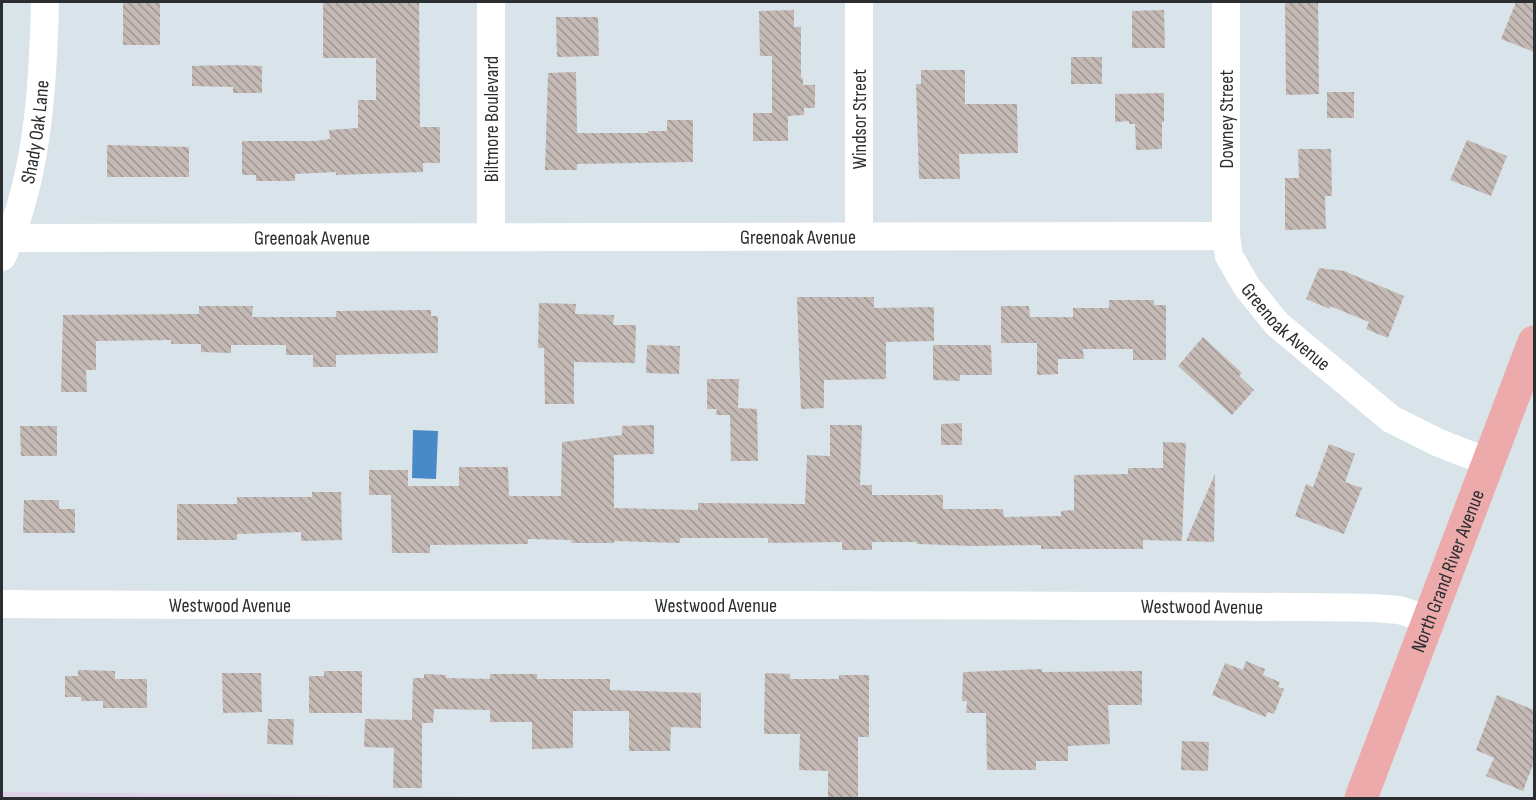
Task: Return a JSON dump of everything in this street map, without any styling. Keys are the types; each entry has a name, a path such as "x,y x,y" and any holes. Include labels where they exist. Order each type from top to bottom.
{"main road":[{"name":"North Grand River Avenue","path":"1361,798 1534,342"}],"street":[{"name":"Shady Oak Lane","path":"6,248 28,178 39,106 45,2"},
{"name":"Biltmore Boulevard","path":"491,2 491,237"},
{"name":"Windsor Street","path":"859,2 859,236"},
{"name":"Downey Street","path":"1226,2 1226,236"},
{"name":"Greenoak Avenue","path":"6,248 491,237 1226,236 1229,256 1246,287 1277,324 1390,419 1438,443 1488,462"},
{"name":"Westwood Avenue","path":"2,604 363,607 887,604 1219,606 1374,608 1399,610 1428,619"}],"shaded area":[{"path":"2,792 586,798 2,798"}],"water":[{"path":"413,430 438,431 436,479 412,478"}],"building":[{"path":"123,2 160,2 160,45 123,45"},
{"path":"323,2 419,2 420,127 440,127 440,163 423,163 423,172 295,174 295,181 256,181 256,175 242,175 242,141 330,139 329,130 358,128 358,100 376,100 376,58 323,58"},
{"path":"1285,2 1318,2 1319,94 1286,95"},
{"path":"1516,2 1534,2 1534,52 1501,39"},
{"path":"794,10 794,27 801,27 801,78 803,78 803,85 815,85 815,108 804,108 804,115 788,116 788,141 753,141 753,113 772,113 772,56 760,56 759,11"},
{"path":"1164,10 1165,48 1132,48 1132,11"},
{"path":"556,17 598,17 599,56 557,57"},
{"path":"1071,57 1102,57 1102,84 1071,84"},
{"path":"192,66 262,66 262,93 233,93 233,87 192,86"},
{"path":"921,70 965,70 965,104 1017,104 1018,153 959,154 960,179 919,179 916,84 921,84"},
{"path":"576,72 577,133 667,131 667,120 693,120 693,162 577,164 577,170 545,170 548,73"},
{"path":"1327,92 1354,92 1354,118 1327,118"},
{"path":"1164,93 1162,149 1136,150 1135,124 1129,124 1129,121 1115,122 1115,94"},
{"path":"1467,140 1507,156 1491,196 1450,180"},
{"path":"107,145 189,147 189,177 107,177"},
{"path":"1298,149 1331,149 1332,196 1325,196 1326,229 1285,230 1285,178 1299,178"},
{"path":"1319,268 1344,271 1404,296 1388,338 1366,329 1369,322 1306,299"},
{"path":"797,297 874,297 874,308 934,307 934,341 886,342 886,379 824,380 824,408 801,409"},
{"path":"1109,300 1154,300 1154,305 1166,305 1166,360 1133,360 1133,349 1083,349 1084,359 1058,359 1058,374 1037,375 1037,343 1001,343 1001,306 1029,306 1030,317 1073,317 1073,308 1109,308"},
{"path":"539,303 576,304 575,314 614,315 613,325 636,325 635,363 574,362 574,404 545,404 544,348 538,348"},
{"path":"199,306 253,306 252,317 336,317 336,311 431,310 431,316 438,316 438,353 336,355 336,367 313,367 313,355 286,355 286,345 231,345 231,353 201,352 201,344 171,344 171,340 96,341 96,370 86,370 87,392 61,392 63,315 199,314"},
{"path":"1203,337 1242,373 1239,376 1254,390 1232,415 1178,366"},
{"path":"647,345 680,346 679,374 646,373"},
{"path":"933,345 991,345 992,375 960,375 960,381 933,380"},
{"path":"707,379 739,379 738,408 757,409 758,461 731,461 730,415 716,415 717,409 707,409"},
{"path":"962,423 962,445 941,445 941,424"},
{"path":"654,425 654,454 614,455 614,508 698,510 698,503 805,504 807,455 830,456 830,425 862,425 860,485 872,485 872,495 943,495 943,509 1003,509 1004,517 1061,516 1061,511 1074,510 1074,475 1128,474 1128,468 1163,468 1163,442 1186,443 1182,541 1143,540 1143,549 1041,549 1041,545 973,546 872,542 872,550 842,550 842,542 768,543 768,538 680,538 680,543 614,541 614,543 571,543 572,540 528,539 528,544 430,545 430,553 392,553 391,495 369,495 369,470 408,470 408,486 459,486 459,467 508,467 509,496 561,496 562,442 622,435 622,426"},
{"path":"20,426 57,426 57,456 21,456"},
{"path":"1329,444 1355,454 1345,482 1362,488 1344,534 1295,516 1306,484 1313,487"},
{"path":"1215,474 1214,542 1186,541"},
{"path":"312,492 341,492 342,540 301,541 301,532 237,534 237,540 177,540 177,504 237,504 237,497 312,497"},
{"path":"24,500 59,500 59,509 75,509 75,533 23,533"},
{"path":"1246,661 1265,669 1263,675 1280,682 1278,687 1284,689 1274,714 1268,712 1265,717 1212,695 1225,663 1243,670"},
{"path":"1042,669 1042,672 1142,671 1142,705 1108,705 1110,744 1068,746 1068,761 1036,761 1036,770 987,770 986,713 966,713 967,701 962,701 963,672"},
{"path":"78,670 115,671 115,679 147,679 147,708 103,708 103,701 81,701 81,697 65,697 65,676 78,676"},
{"path":"324,671 362,671 362,713 309,713 309,676 324,676"},
{"path":"222,673 261,673 262,712 223,713"},
{"path":"765,673 790,674 790,679 839,679 839,675 869,675 869,737 858,737 858,798 828,798 828,771 799,770 800,734 764,734"},
{"path":"424,674 446,675 446,678 490,679 490,674 537,674 537,679 610,679 610,690 701,693 701,728 671,727 670,751 629,751 629,711 573,711 573,748 532,749 532,722 490,722 490,710 434,709 433,723 422,723 422,788 393,788 394,748 364,747 365,719 412,720 413,678 424,678"},
{"path":"1497,695 1534,710 1534,762 1523,791 1486,776 1494,758 1476,750"},
{"path":"268,719 294,719 293,745 267,744"},
{"path":"1182,741 1209,742 1208,771 1181,770"}]}
